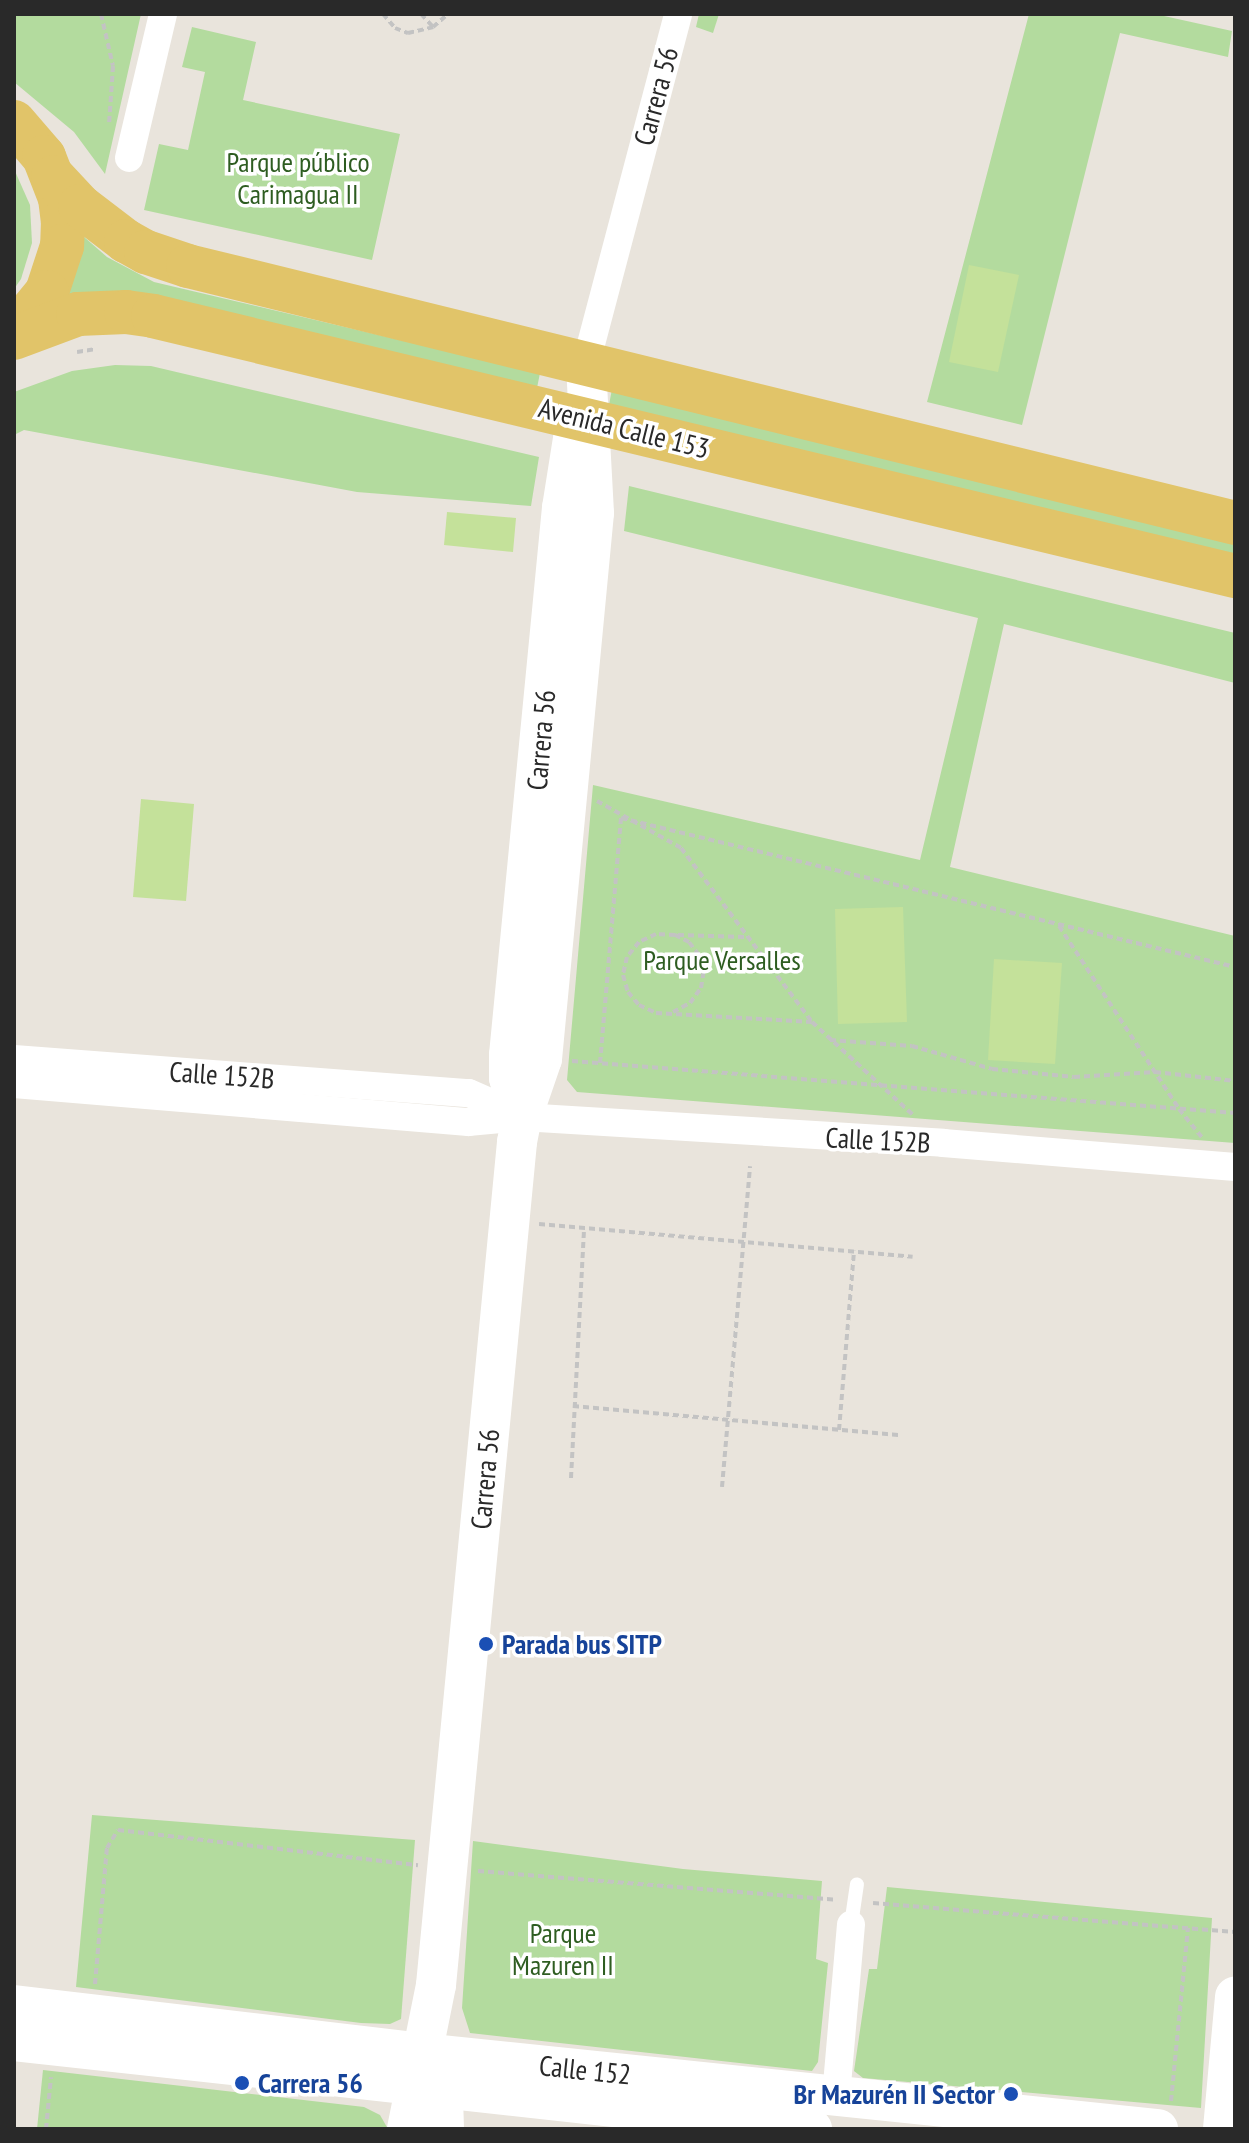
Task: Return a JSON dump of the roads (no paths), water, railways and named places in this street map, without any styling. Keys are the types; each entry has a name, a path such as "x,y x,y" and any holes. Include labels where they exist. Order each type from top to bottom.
{"main road":[{"path":"14,122 31,139 53,177 63,221 56,269 34,312 14,335"},
{"name":"Avenida Calle 153","path":"53,177 103,226 146,252 188,266 1235,523"},
{"name":"Avenida Calle 153","path":"14,335 78,314 126,312 583,418 1235,576"}],"street":[{"path":"129,158 163,14"},
{"name":"Carrera 56","path":"444,2129 430,2071 446,1868 522,1117 542,1059 594,513 583,418 586,363 678,14"},
{"name":"Carrera 56","path":"522,1117 509,1078 509,1055 562,508 583,418"},
{"name":"Calle 152B","path":"14,1059 469,1093 522,1117"},
{"name":"Calle 152B","path":"14,1084 468,1122 522,1117 943,1143 1230,1167"},
{"path":"836,2096 853,1913"},
{"path":"1223,2129 1235,1997"},
{"name":"Calle 152","path":"14,2005 812,2129"},
{"name":"Calle 152","path":"14,2041 1164,2121"},
{"name":"Carrera 56","path":"407,2129 430,2071"}],"lane":[{"path":"853,1913 857,1884"}],"place":[{"name":"Parada bus SITP","path":"486,1644"},
{"name":"Carrera 56","path":"242,2083"},
{"name":"Br Mazurén II Sector","path":"1011,2094"}],"park label":[{"name":"Parque público Carimagua II","path":"298,178"},
{"name":"Parque Versalles","path":"722,960"},
{"name":"Parque Mazuren II","path":"563,1949"}]}
